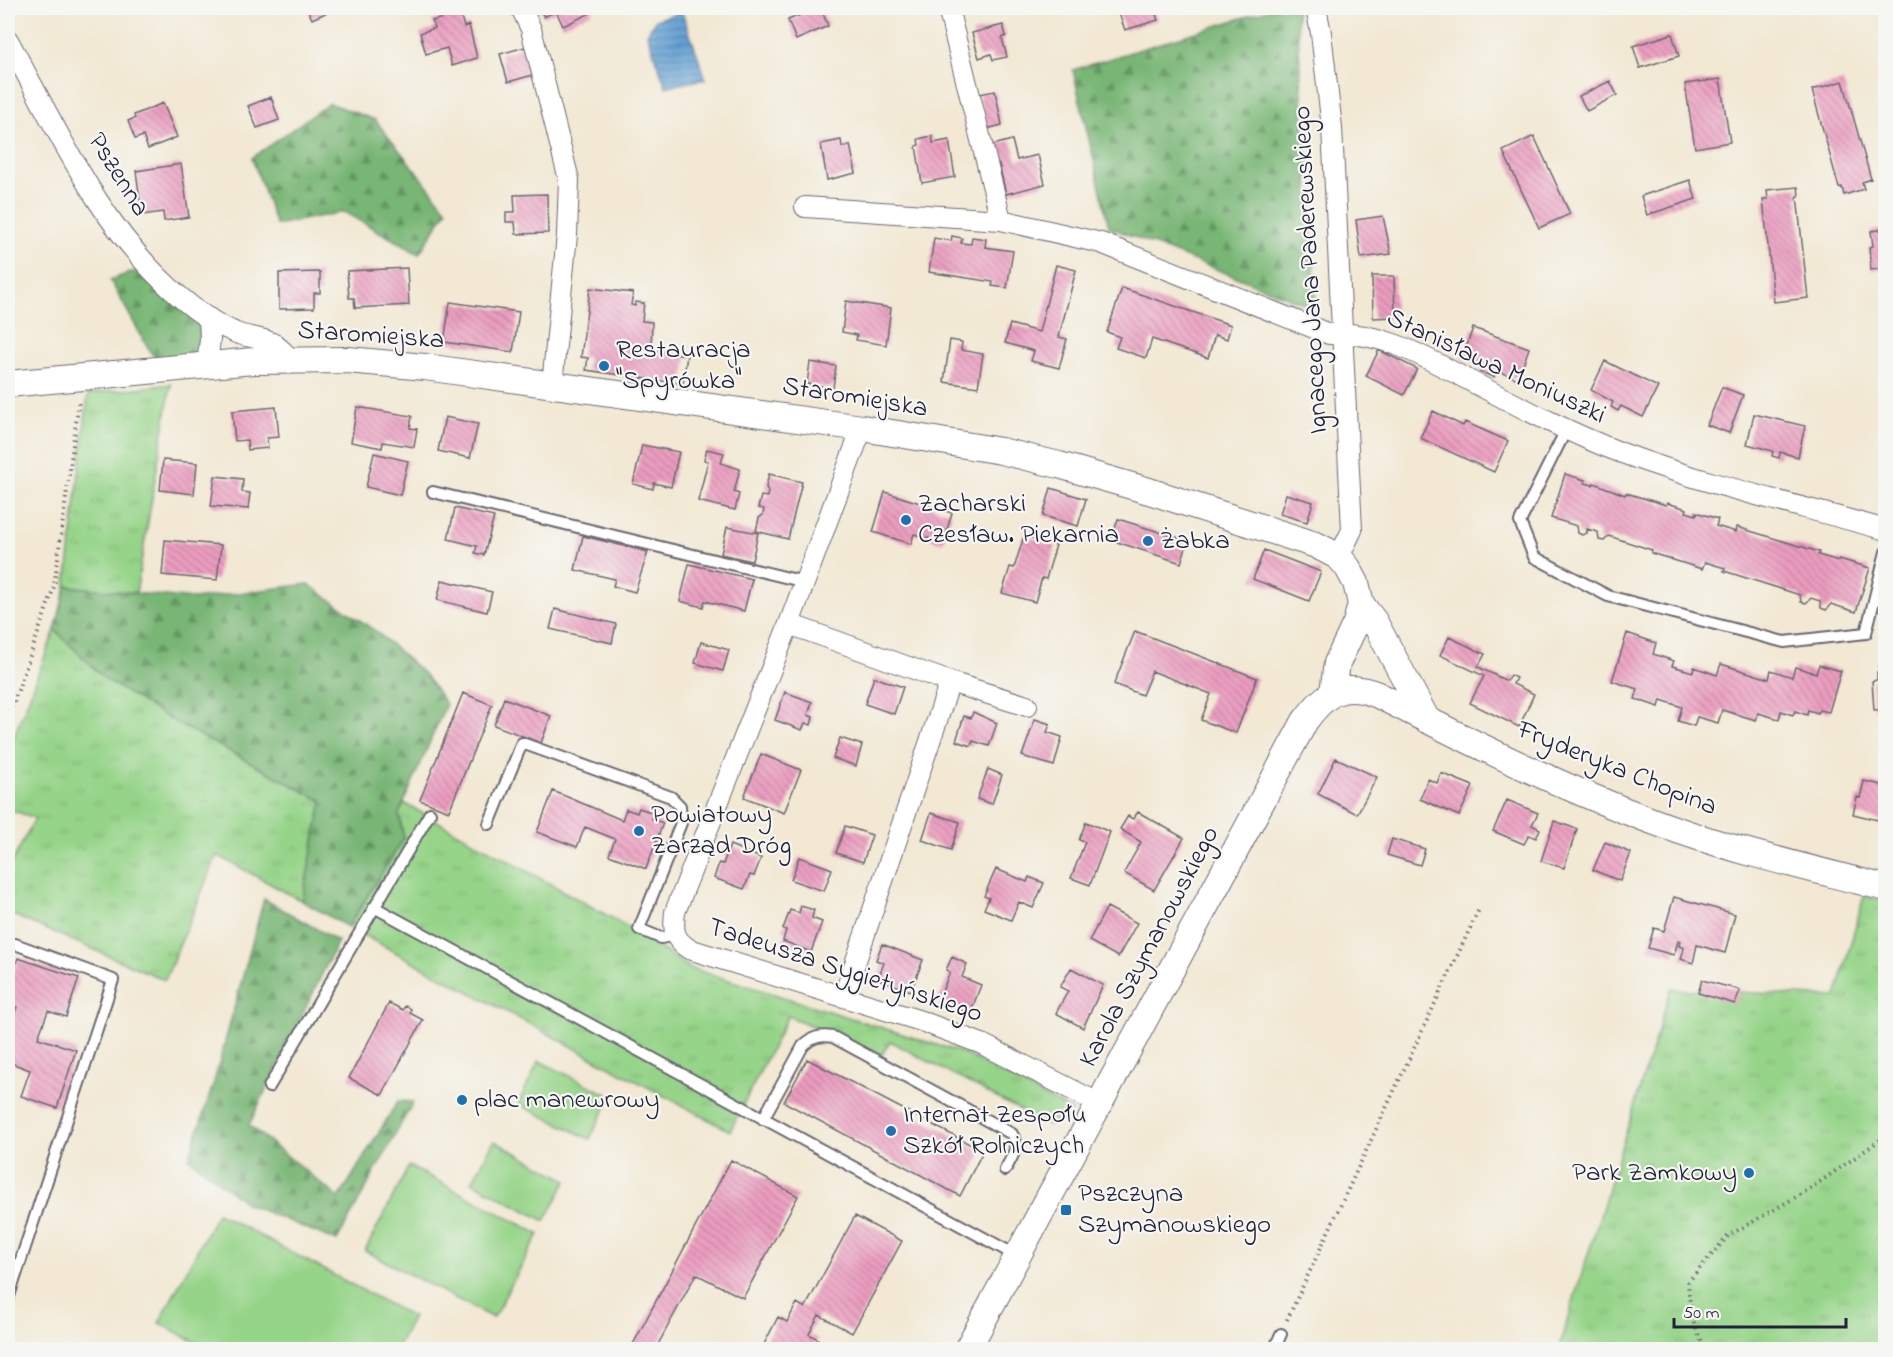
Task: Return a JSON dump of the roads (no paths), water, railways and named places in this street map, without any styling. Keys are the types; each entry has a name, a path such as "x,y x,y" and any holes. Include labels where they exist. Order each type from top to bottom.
{"street":[{"path":"520,8 531,29 568,180 567,235 552,385"},
{"path":"948,8 1000,220"},
{"name":"Ignacego Jana Paderewskiego","path":"1316,8 1332,128 1352,530 1339,557"},
{"name":"Pszenna","path":"8,40 93,193 126,239 159,277 181,298 208,318 236,333 272,343 291,359"},
{"name":"Stanisława Moniuszki","path":"805,207 1000,220 1101,243 1329,334 1343,333 1376,338 1416,353 1566,430 1622,453 1680,473 1886,530"},
{"path":"207,365 210,339 208,318"},
{"name":"Staromiejska","path":"8,384 291,359 348,360 392,364 862,428 1001,451 1149,491 1316,545 1339,557"},
{"name":"Tadeusza Sygietyńskiego","path":"862,428 789,624 675,912 673,925 676,935 680,943 689,949 844,996 982,1044 1100,1104"},
{"path":"1339,557 1356,584 1361,604 1374,621 1427,720"},
{"path":"1334,692 1337,663 1356,623 1361,604"},
{"path":"789,624 950,682 1027,706"},
{"path":"844,996 950,682"},
{"name":"Fryderyka Chopina","path":"1334,692 1347,688 1364,690 1571,787 1659,823 1746,852 1886,888"},
{"name":"Karola Szymanowskiego","path":"967,1350 1305,721 1323,699 1334,692"}],"lane":[{"path":"1566,430 1520,522 1534,557 1608,596 1784,642 1866,633 1886,552"},
{"path":"433,492 805,582"},
{"path":"489,824 522,743 671,797 680,806 681,823 639,929 661,938 676,935"},
{"path":"269,1087 430,813"},
{"path":"374,907 1018,1256"},
{"path":"8,1299 113,980 15,944"},
{"path":"763,1119 802,1046 810,1038 823,1035 833,1037 1012,1134 1016,1140 1016,1150 1005,1170"},
{"path":"1274,1350 1281,1334"}],"water":[{"path":"682,12 706,79 666,87 647,34 655,20"}],"place":[{"name":"Restauracja \"Spyrówka\"","path":"604,366"},
{"name":"Zacharski Czesław. Piekarnia","path":"906,520"},
{"name":"Żabka","path":"1148,541"},
{"name":"Powiatowy Zarząd Dróg","path":"639,831"},
{"name":"plac manewrowy","path":"462,1100"},
{"name":"Internat Zespołu Szkół Rolniczych","path":"891,1131"},
{"name":"Park Zamkowy","path":"1749,1173"},
{"name":"Pszczyna Szymanowskiego","path":"1066,1210"}]}
